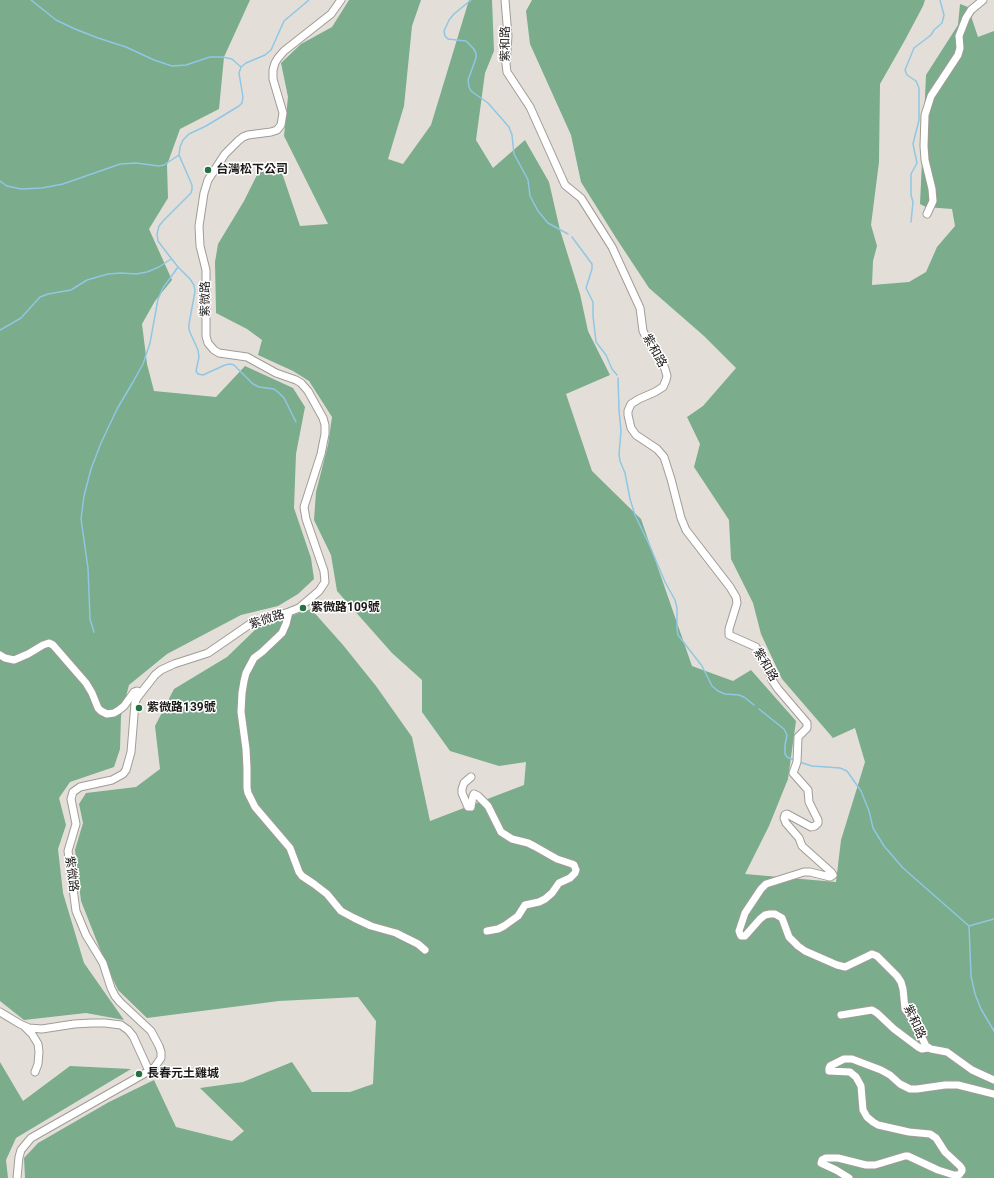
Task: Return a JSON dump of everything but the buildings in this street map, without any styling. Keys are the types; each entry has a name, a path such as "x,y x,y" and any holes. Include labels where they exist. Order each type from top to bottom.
{"street":[{"name":"紫微路","path":"17,1178 19,1157 25,1144 31,1138 154,1068 161,1058 159,1046 152,1031 120,1002 110,988 102,963 86,935 76,911 68,851 76,824 72,804 72,795 76,789 80,787 117,778 126,770 131,752 135,703 155,676 167,667 208,653 253,622 299,608 319,591 325,582 324,571 306,519 304,507 321,454 325,434 323,418 308,391 296,380 276,373 247,357 219,353 208,343 206,336 206,270 200,246 199,226 204,193 208,180 226,154 243,137 271,132 277,130 281,125 282,113 273,79 273,70 278,58 284,51 331,14 341,0"},
{"name":"紫和路","path":"506,0 508,36 506,64 507,72 530,107 565,185 580,198 612,247 640,308 643,331 646,339 662,361 665,369 667,376 663,387 631,404 628,411 631,428 636,436 661,452 664,457 681,518 686,530 735,594 737,603 729,629 729,635 756,647 772,680 784,697 798,711 807,723 807,728 798,737 798,760 793,773 808,790 809,802 818,823 816,826 811,826 787,814 784,816 784,820 797,836 802,846 833,875 830,877 804,872 766,884 745,913 740,928 740,934 741,936 745,936 765,915 775,914 782,918 789,937 798,946 837,965 845,967 872,954 877,956 901,982 905,1009 914,1021 924,1043 928,1048 947,1052 972,1070 994,1080"},
{"path":"928,214 934,201 925,160 925,115 931,96 958,55 960,48 960,36 966,18 971,10 983,0"},
{"path":"289,612 282,632 254,658 246,673 244,681 241,712 247,768 246,788 248,793 255,807 290,848 302,876 327,894 341,911 371,926 396,933 418,944 425,950"},
{"path":"0,655 14,660 46,644 53,644 86,683 101,712 107,714 114,713 124,706 134,692 137,691 141,693"},
{"path":"471,778 464,784 462,789 462,793 468,807 471,807 474,794 478,796 488,806 501,832 512,839 528,843 557,859 572,864 576,870 573,876 568,880 559,883 552,893 545,899 525,905 518,916 504,926 487,931"},
{"path":"842,1015 872,1010 918,1047 922,1049 928,1048"},
{"path":"0,1012 24,1026 32,1034 38,1044 38,1064 34,1072"},
{"path":"24,1026 42,1029 74,1024 104,1023 121,1025 133,1036 149,1071"},
{"path":"849,1178 821,1163 822,1160 826,1158 838,1158 866,1165 875,1165 908,1156 938,1170 954,1175 959,1175 962,1172 962,1169 945,1152 936,1138 930,1134 909,1132 878,1125 874,1122 863,1110 861,1086 856,1077 850,1072 829,1071 830,1066 844,1059 852,1059 881,1070 890,1075 900,1084 910,1088 917,1089 958,1085 994,1094"}],"green space":[{"path":"0,0 250,0 224,57 219,109 180,129 167,165 168,198 149,229 172,280 155,301 142,324 147,364 154,391 216,397 245,366 293,388 305,407 296,454 294,508 311,558 314,579 298,594 278,606 241,615 167,654 129,685 121,716 120,749 114,767 70,782 59,798 66,825 58,849 63,893 84,963 124,1020 86,1013 24,1020 0,1001"},
{"path":"349,0 421,0 412,26 404,106 388,159 403,164 431,125 469,0 492,0 494,51 485,73 476,140 493,168 525,140 549,182 560,230 580,294 588,331 610,375 566,394 592,471 641,519 692,666 733,681 751,670 796,721 788,779 769,826 745,874 836,882 841,840 865,762 855,728 833,738 782,679 761,634 753,603 731,559 729,520 694,467 700,444 687,417 703,406 736,368 704,336 649,288 581,182 571,135 530,44 526,11 532,0 925,0 905,40 880,84 879,162 871,225 877,246 873,261 872,285 909,282 926,272 937,247 955,226 952,209 926,207 920,204 926,75 958,25 960,4 968,7 978,37 994,31 994,1178 25,1178 24,1158 38,1143 109,1102 154,1080 176,1127 232,1141 244,1131 200,1088 243,1082 292,1062 312,1092 350,1092 373,1084 376,1021 358,997 279,1001 147,1018 118,990 107,967 81,901 75,850 83,823 79,804 86,793 136,787 160,769 155,726 174,689 227,657 258,627 311,609 343,645 376,686 412,737 430,821 524,785 526,762 499,766 450,751 422,712 422,680 392,653 337,591 331,555 314,520 316,492 328,445 332,417 309,381 293,371 258,355 262,340 247,329 216,313 215,262 218,244 244,201 258,173 280,167 300,226 328,224 284,136 288,97 281,63 301,44 332,27"},
{"path":"0,1062 23,1101 70,1066 131,1069 16,1138 6,1160 8,1178 0,1178"}],"waterway":[{"path":"31,0 56,20 75,29 126,47 154,60 172,66 186,65 210,57 222,57 232,59 241,67"},
{"path":"94,632 90,619 88,568 81,519 84,496 91,469 101,443 117,409 143,364 150,343 158,299 163,288 178,267 158,241 157,234 159,226 191,193 192,185 179,155 180,147 183,140 189,134 206,126 242,103 243,97 239,73 241,67 246,63 265,55 271,50 284,21 309,0"},
{"path":"471,0 449,20 444,31 445,36 448,39 466,41 473,48 476,53 476,58 468,80 471,91 488,103 509,127 512,135 514,154 528,180 530,196 538,211 548,223 568,234"},
{"path":"911,222 913,202 911,195 911,174 917,163 913,144 919,120 919,88 916,81 907,75 905,70 914,48 931,35 942,23 944,15 940,0"},
{"path":"0,181 7,186 21,189 42,188 63,184 120,164 136,163 159,166 164,165 179,155"},
{"path":"572,237 592,264 592,269 586,288 593,302 596,342 606,355 612,369 617,375"},
{"path":"0,330 21,318 40,297 71,290 87,280 108,274 136,274 147,272 159,267 171,259"},
{"path":"178,267 194,285 195,291 189,330 198,350 199,357 196,371 198,374 203,375 225,365 234,365 253,384 259,387 274,389 279,393 284,398 296,422"},
{"path":"618,378 621,431 619,454 620,461 625,473 635,515 665,582 675,600 677,608 678,635 702,666 712,686 725,694 744,697 754,705"},
{"path":"759,709 784,729 787,735 785,754 787,757 794,760"},
{"path":"799,762 812,766 840,768 847,771 861,791 869,811 873,828 884,846 903,868 969,926 971,976 975,994 981,1009 994,1031"},
{"path":"969,926 994,919"}],"place":[{"name":"台灣松下公司","path":"208,170"},
{"name":"紫微路109號","path":"303,608"},
{"name":"紫微路139號","path":"139,708"},
{"name":"長春元土雞城","path":"139,1074"}]}
